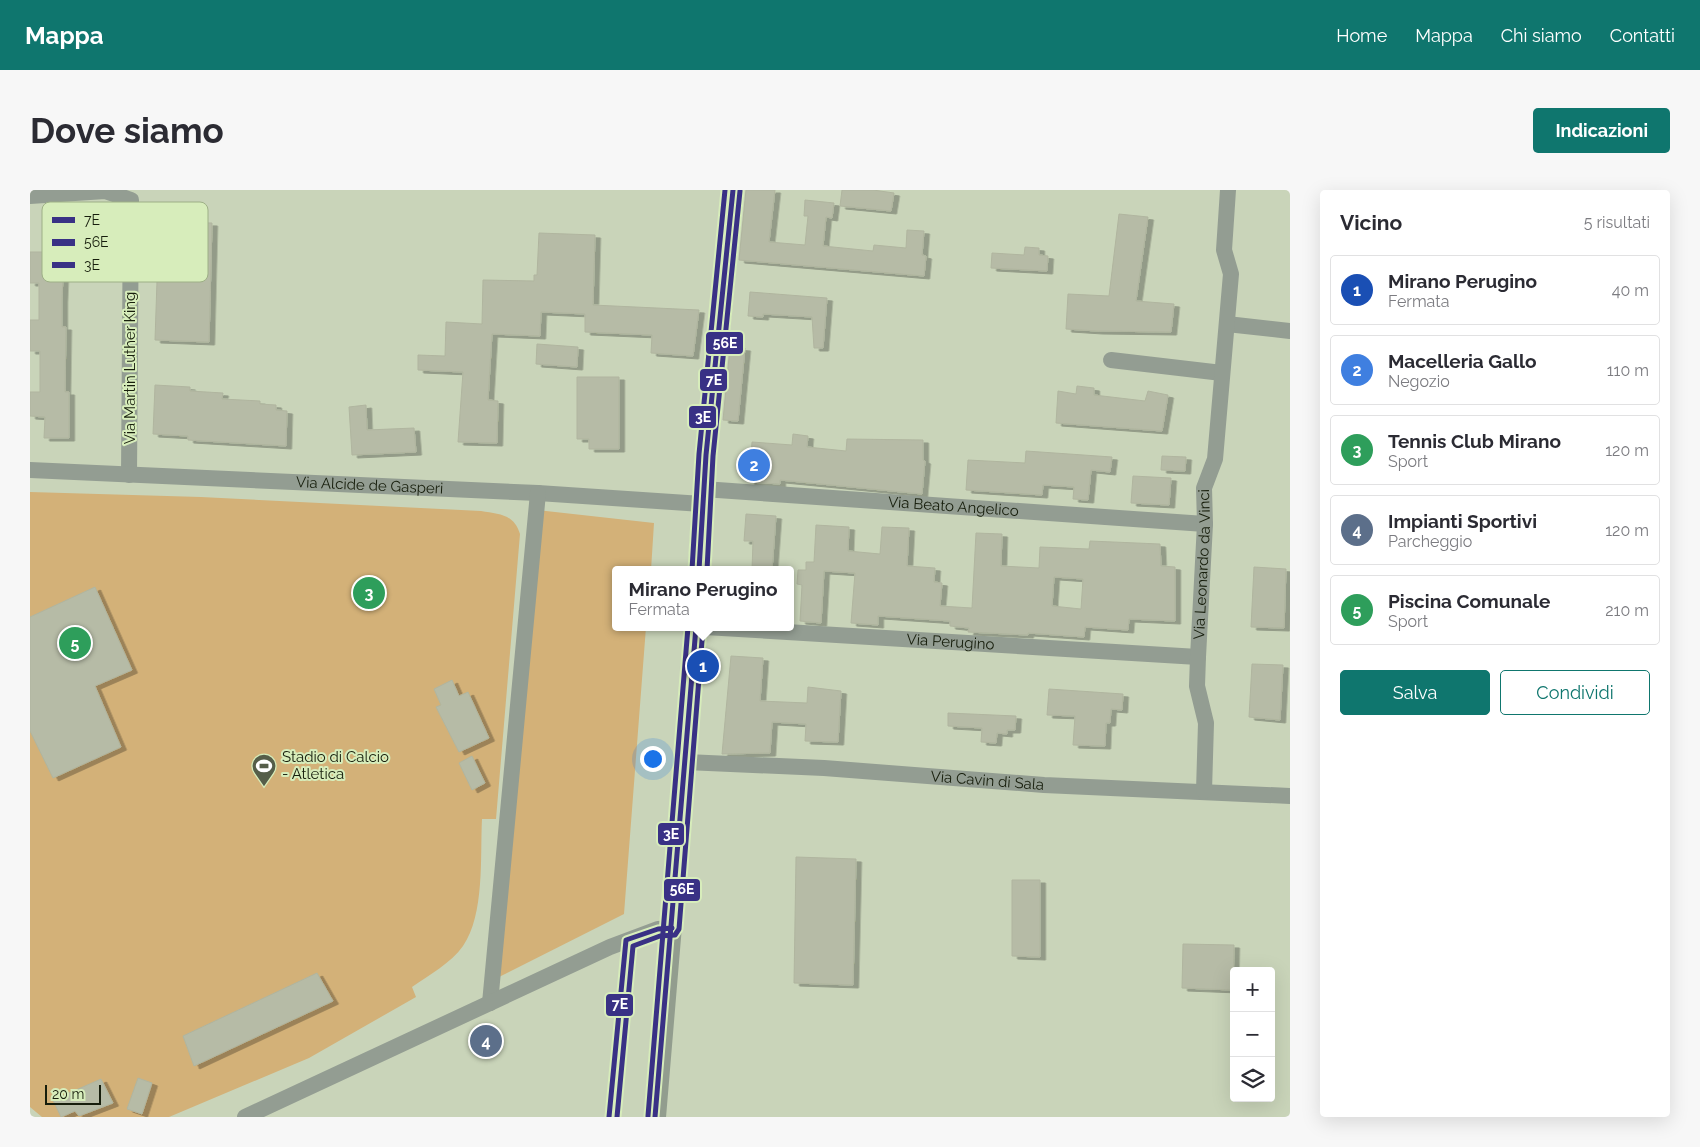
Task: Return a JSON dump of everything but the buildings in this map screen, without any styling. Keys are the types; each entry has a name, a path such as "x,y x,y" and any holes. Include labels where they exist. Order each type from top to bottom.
{"main road":[{"path":"699,566 702,497 733,190"},
{"path":"656,1117 696,631"}],"street":[{"name":"Via Leonardo da Vinci","path":"1204,791 1206,723 1197,686 1205,524 1204,488 1215,459 1227,324 1231,274 1224,250 1228,190"},
{"name":"Via Martin Luther King","path":"30,196 105,192 131,195"},
{"name":"Via Martin Luther King","path":"129,475 130,282"},
{"path":"1227,324 1290,331"},
{"path":"1110,360 1222,373"},
{"name":"Via Alcide de Gasperi","path":"32,471 538,493 702,497"},
{"path":"490,1003 538,493"},
{"name":"Via Beato Angelico","path":"702,497 1205,524"},
{"name":"Via Perugino","path":"771,631 1198,657"},
{"name":"Via Cavin di Sala","path":"686,762 824,768 1044,785 1290,796"},
{"path":"245,1117 626,940 658,929 672,928"}],"shaded area":[{"name":"Stadio di Calcio - Atletica","path":"30,492 201,497 481,511 505,516 514,522 520,534 496,819 482,819 478,902 470,933 463,946 446,963 412,987 416,997 309,1058 169,1117 42,1117 30,1107"},
{"path":"537,510 654,523 651,566 612,566 612,631 646,631 624,914 497,978"}],"transit line":[{"name":"3E","path":"692,566 699,454 725,190"},
{"name":"7E","path":"699,566 706,455 733,190"},
{"name":"56E","path":"707,566 713,456 740,191"},
{"name":"3E","path":"648,1116 688,631"},
{"name":"7E","path":"655,1117 696,631"},
{"name":"56E","path":"617,1117 633,946 660,936 675,935 679,929 703,631"},
{"name":"7E","path":"609,1117 626,940 658,929 672,928"}],"place":[{"name":"Macelleria Gallo","path":"754,465"},
{"name":"Tennis Club Mirano","path":"369,593"},
{"name":"Piscina Comunale","path":"75,643"},
{"name":"Mirano Perugino","path":"703,666"},
{"name":"Stadio di Calcio - Atletica","path":"264,787"},
{"name":"Impianti Sportivi","path":"486,1041"}]}
